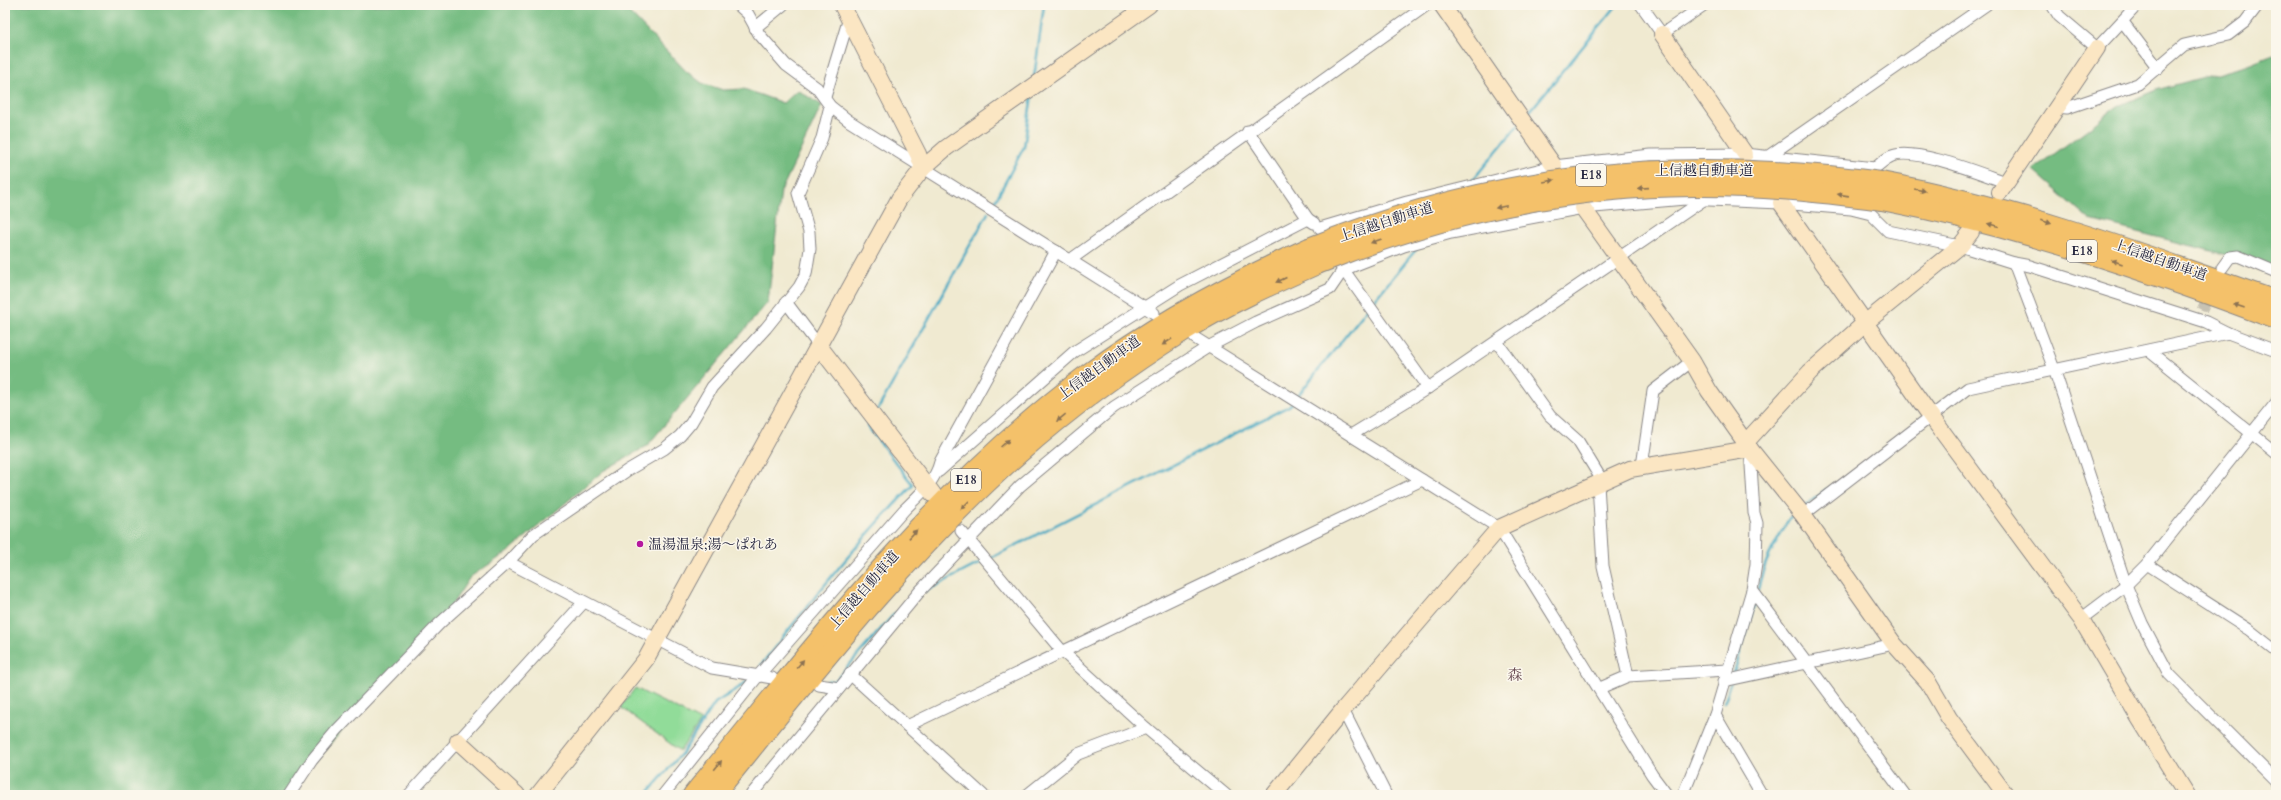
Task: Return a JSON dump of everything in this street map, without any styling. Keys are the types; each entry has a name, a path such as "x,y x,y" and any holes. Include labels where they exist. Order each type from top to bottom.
{"highway":[{"name":"上信越自動車道","path":"693,795 820,640 886,564 957,489 1005,443 1059,396 1144,335 1210,296 1313,256 1513,204 1596,191 1646,187 1742,187 1882,191 1976,202 2030,217 2276,301"},
{"name":"上信越自動車道","path":"1882,191 1970,219 2083,251 2276,320"},
{"name":"上信越自動車道","path":"714,795 833,649 906,566 968,502 1017,455 1098,389 1175,337 1251,294 1313,256"}],"street":[{"path":"738,5 748,14 759,34 786,65 818,88 828,101 850,121 922,168 1154,313"},
{"path":"755,28 783,5"},
{"path":"538,795 646,659 656,637 819,346 899,199 922,168 946,148 1149,5"},
{"path":"1070,260 1248,131 1427,5"},
{"path":"1442,5 1554,166"},
{"path":"1641,5 1745,154"},
{"path":"1662,34 1704,5"},
{"path":"1767,157 1986,5"},
{"path":"2052,5 2059,16 2096,48"},
{"path":"2057,107 2067,108 2138,84 2184,45 2228,35 2245,22 2258,5"},
{"path":"1320,228 1407,202 1554,166 1651,155 1745,154 1875,168 1892,156 1905,155 1951,162 2002,187 2096,48 2123,22 2130,7"},
{"path":"846,12 918,154 922,168"},
{"path":"290,795 312,760 337,730 440,623 508,562 532,535 628,470 664,449 680,436 712,387 766,328 799,287 806,274 810,249 809,232 798,193 822,138 846,12"},
{"path":"2123,22 2158,68"},
{"path":"1248,131 1308,219 1320,228 1343,270 1428,388"},
{"path":"1350,435 1428,388 1620,259 1705,199"},
{"path":"751,795 964,535 1020,486 1114,408 1208,347 1256,322 1330,289 1343,270 1404,246 1451,233 1583,208 1665,200 1705,199 1781,203 1863,212 1871,214 1888,231 1960,246 2014,263 2030,266 2200,314 2228,333 2276,351"},
{"path":"1781,203 1930,415 2081,619 2138,716 2187,795"},
{"path":"1583,208 1692,361 1709,390 1748,446 1803,515 1894,644 1928,682 1949,718 2006,795"},
{"path":"937,472 1074,352 1180,285 1308,219"},
{"path":"1274,795 1343,710 1499,528 1642,466 1748,446 1810,372 1865,323 1960,246 1971,232"},
{"path":"663,795 758,676 904,510 930,491 940,462 1056,251"},
{"path":"2222,268 2230,257 2238,256 2276,272"},
{"path":"2014,263 2054,369 2126,585 2142,623 2169,674 2276,781"},
{"path":"786,302 930,491"},
{"path":"1803,515 1930,415 1968,388 2054,369 2149,351 2228,333"},
{"path":"1194,338 1499,528 1600,688 1652,775 1667,795"},
{"path":"1497,342 1550,416 1578,441 1600,483 1603,566 1628,676"},
{"path":"2149,351 2276,453"},
{"path":"1642,466 1653,391 1692,361"},
{"path":"2081,619 2126,585 2147,564 2276,403"},
{"path":"1683,795 1715,715 1725,675 1752,590 1756,564 1756,523 1748,446"},
{"path":"907,726 1422,480"},
{"path":"964,535 1062,651 1146,728 1226,795"},
{"path":"508,562 584,602 656,637 712,668 772,678"},
{"path":"2147,564 2248,629 2276,651"},
{"path":"1752,590 1905,795"},
{"path":"409,795 584,602"},
{"path":"1600,688 1628,676 1725,675 1807,664 1894,644"},
{"path":"850,674 983,795"},
{"path":"819,685 839,688"},
{"path":"1343,710 1386,795"},
{"path":"1715,715 1762,795"},
{"path":"1027,795 1078,754 1146,728"},
{"path":"458,741 517,795"}],"green space":[{"path":"5,5 622,5 687,72 702,83 723,90 744,89 783,103 797,90 822,105 781,191 768,302 647,446 603,471 508,552 470,577 440,623 284,795 5,795"},
{"path":"2276,54 2276,270 2251,261 2090,220 2033,170 2118,106 2156,90 2245,66"},
{"path":"635,688 701,721 680,751 621,707"}],"waterway":[{"path":"1034,78 1044,5"},
{"path":"1526,116 1617,5"},
{"path":"992,207 1024,147 1032,95"},
{"path":"1471,182 1519,124"},
{"path":"877,411 988,213"},
{"path":"1371,304 1419,246"},
{"path":"1296,398 1368,308"},
{"path":"989,559 1289,406 1293,402"},
{"path":"761,665 854,550 913,485 868,427 871,422"},
{"path":"1804,507 1827,489"},
{"path":"1758,590 1770,553 1789,519 1794,515"},
{"path":"926,591 982,562"},
{"path":"1733,676 1755,602"},
{"path":"827,681 835,681 895,613"},
{"path":"646,795 683,752 715,703 743,685 750,678"},
{"path":"1724,703 1731,683"}],"tunnel":[{"path":"2202,310 2211,291"}],"place":[{"name":"温湯温泉;湯〜ぱれあ","path":"640,544"}],"district":[{"name":"森","path":"1515,675"}]}
